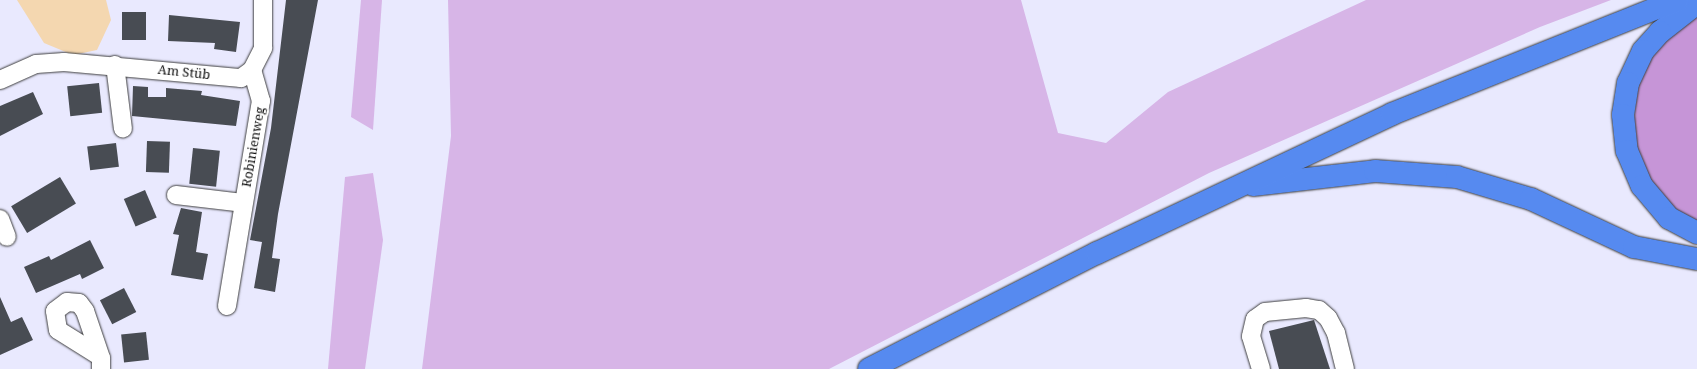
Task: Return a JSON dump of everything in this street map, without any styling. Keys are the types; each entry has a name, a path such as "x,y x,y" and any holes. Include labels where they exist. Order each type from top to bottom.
{"highway":[{"path":"869,369 1234,187 1454,87 1677,0"},
{"path":"1697,3 1660,32 1643,51 1628,83 1622,115 1627,151 1642,186 1669,218 1697,232"},
{"path":"1234,187 1375,171 1457,177 1531,199 1634,247 1697,259"}],"street":[{"path":"252,70 263,48 263,0"},
{"name":"Am Stüb","path":"0,80 36,64 115,65 241,78 252,70"},
{"path":"115,65 123,129"},
{"name":"Robinienweg","path":"226,306 261,101 252,70"},
{"name":"Robinienweg","path":"176,196 243,203"},
{"path":"0,219 7,237"},
{"path":"1262,369 1250,328 1265,312 1285,308 1319,310 1328,318 1336,333 1345,369"}],"shaded area":[{"path":"17,0 106,0 111,20 97,50 73,55 44,43"},
{"path":"361,0 382,0 373,130 351,117"},
{"path":"448,0 1021,0 1058,133 1106,143 1168,92 1366,0 1611,0 1540,27 1209,173 829,369 422,369 451,136"},
{"path":"1697,17 1697,226 1676,213 1642,171 1633,127 1638,82 1649,59 1667,37"},
{"path":"373,173 383,240 365,369 328,369 345,177"}],"building":[{"path":"286,0 318,0 278,214 272,258 280,259 275,292 254,288 262,242 250,240 271,128"},
{"path":"122,12 146,12 146,40 122,40"},
{"path":"169,15 240,22 236,52 214,49 215,43 168,41"},
{"path":"99,83 102,113 70,116 67,86"},
{"path":"133,86 148,87 148,97 166,97 166,88 202,91 201,95 240,101 236,126 132,116"},
{"path":"33,92 43,114 0,136 0,106"},
{"path":"147,141 170,142 169,173 146,172"},
{"path":"116,143 119,167 90,170 87,147"},
{"path":"193,148 220,151 216,187 189,184"},
{"path":"60,177 76,204 27,233 11,206"},
{"path":"145,190 157,218 136,227 124,199"},
{"path":"181,208 202,212 196,252 208,254 203,280 171,275 179,235 173,234"},
{"path":"90,240 104,268 82,279 80,274 36,293 24,267 49,256 51,260"},
{"path":"124,288 136,312 112,324 100,300"},
{"path":"0,297 11,322 22,317 33,340 0,355"},
{"path":"1314,320 1330,369 1279,369 1269,331"},
{"path":"146,332 149,360 124,362 121,335"}]}
